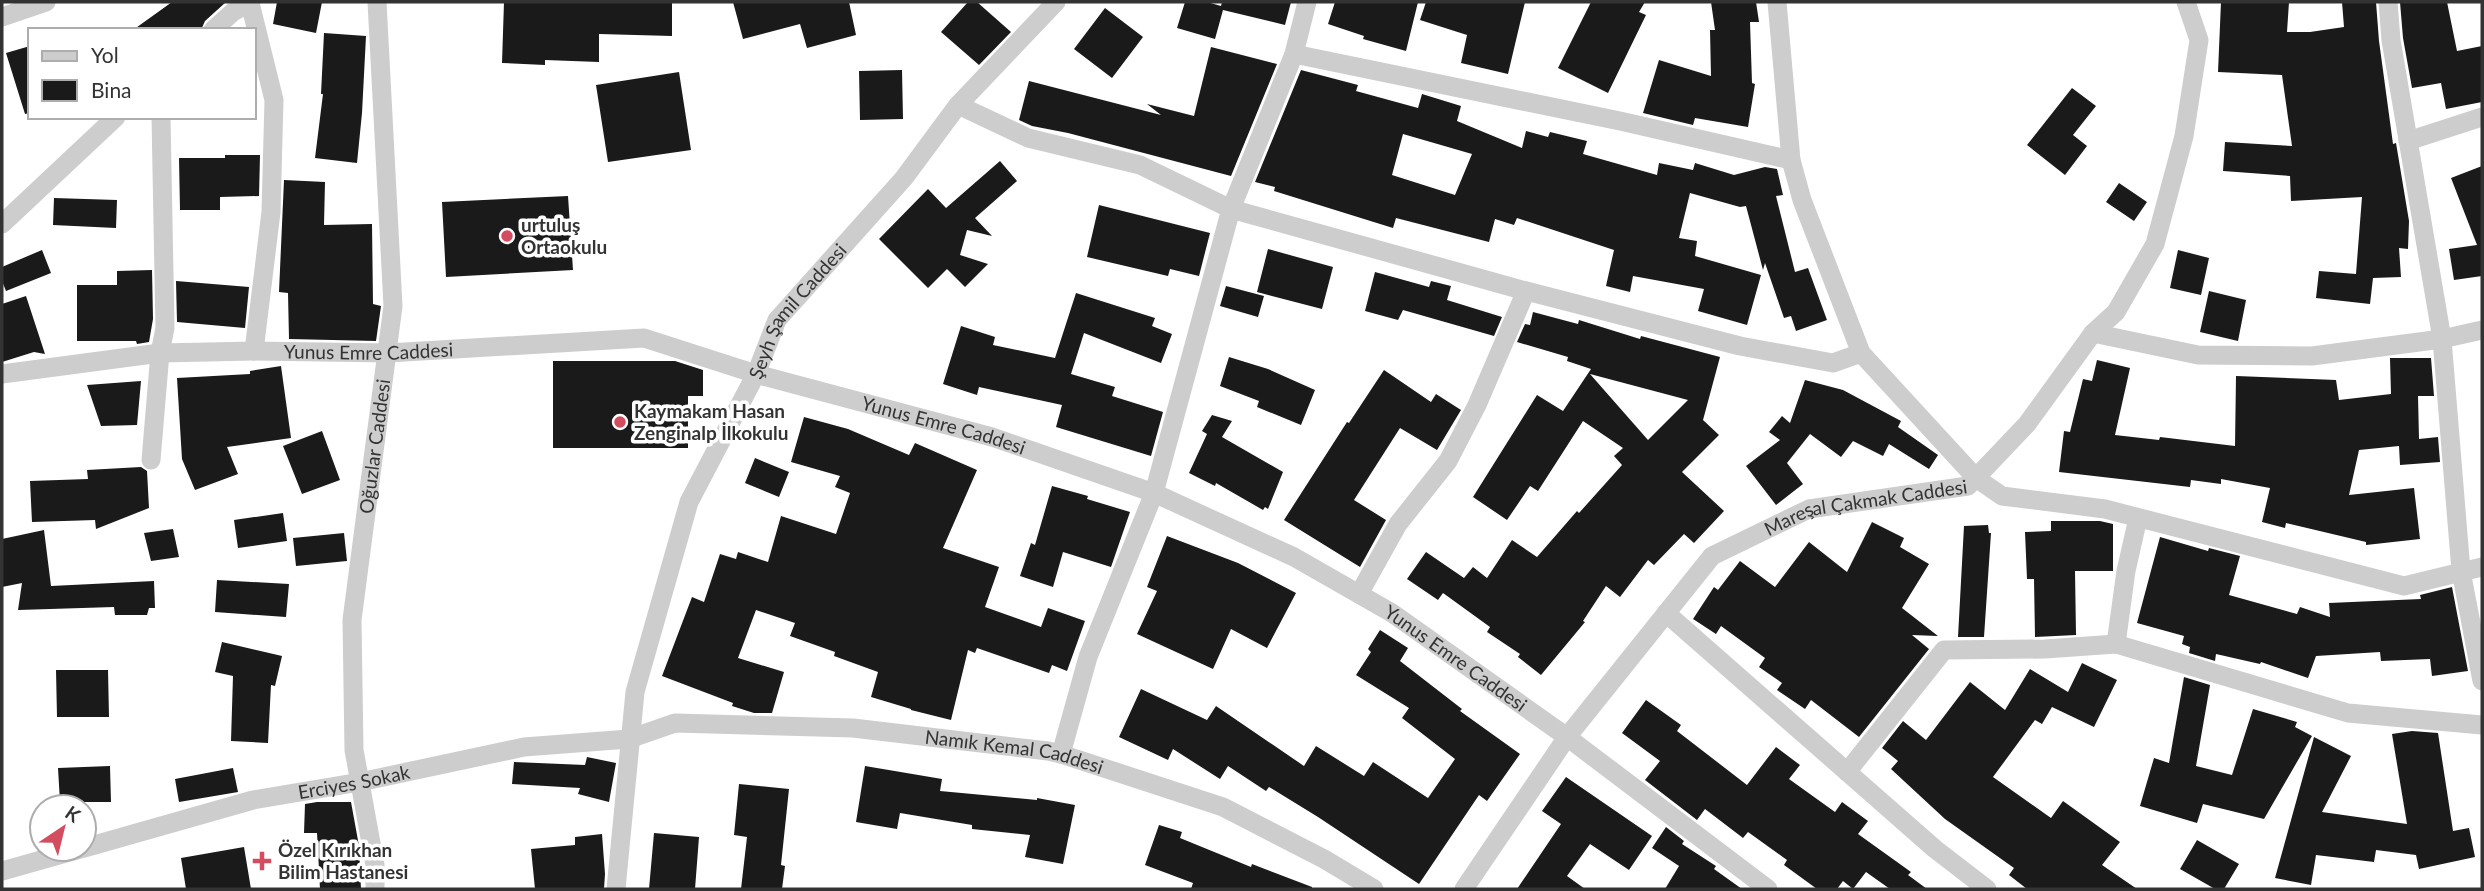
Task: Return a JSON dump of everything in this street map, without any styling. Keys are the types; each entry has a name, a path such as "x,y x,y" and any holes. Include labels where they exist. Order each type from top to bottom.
{"street":[{"path":"2,17 46,2"},
{"name":"Oğuzlar Caddesi","path":"375,889 374,865 354,750 352,620 393,306 377,2"},
{"name":"Şeyh Şamil Caddesi","path":"616,889 635,692 689,502 756,374 777,320 904,178 958,105 1056,2"},
{"path":"1061,754 1088,657 1154,493 1231,209 1294,54 1307,2"},
{"path":"1777,2 1791,160 1802,200 1861,353 1976,478 2002,496 2105,509 2404,586 2482,568"},
{"name":"Mareşal Çakmak Caddesi","path":"1464,889 1567,737 1712,556 1809,509 1968,486 2028,424 2093,333 2116,312 2155,244 2184,136 2199,40 2186,2"},
{"path":"2388,2 2391,40 2442,339 2461,571 2482,681"},
{"path":"215,28 233,12 251,3 274,100 271,212 254,351"},
{"path":"1294,54 1620,121 1791,160"},
{"path":"958,105 1028,138 1140,165 1231,209 1526,291 1740,346 1833,363 1861,353"},
{"path":"2408,141 2482,117"},
{"path":"2,224 114,119"},
{"path":"151,460 160,354 165,328 161,119"},
{"path":"1359,594 1398,524 1448,461 1477,405 1526,291"},
{"path":"2093,333 2198,355 2312,356 2442,339 2482,330"},
{"name":"Yunus Emre Caddesi","path":"2,374 160,354 254,351 388,353 644,338 756,374 992,437 1154,493 1294,557 1392,613 1567,737 1768,889"},
{"path":"2116,644 2126,571 2138,518"},
{"path":"1666,613 1935,849 1987,889"},
{"path":"1847,772 1944,650 2045,649 2116,644 2348,713 2482,725"},
{"name":"Namık Kemal Caddesi","path":"629,739 675,723 853,728 1048,751 1223,807 1324,859 1374,889"},
{"name":"Erciyes Sokak","path":"98,844 253,800 360,782 524,747 629,739"},
{"name":"Erciyes Sokak","path":"2,871 30,863"}],"building":[{"path":"172,2 226,2 205,21 202,28 136,28"},
{"path":"277,2 322,2 316,33 273,24"},
{"path":"504,2 672,2 672,36 599,34 599,62 545,60 545,65 502,63"},
{"path":"733,2 849,2 856,35 807,48 800,24 743,39"},
{"path":"968,2 977,2 1011,32 979,65 941,32"},
{"path":"1185,2 1207,2 1221,6 1222,2 1291,2 1285,25 1223,10 1215,39 1177,28"},
{"path":"1335,2 1418,2 1406,51 1363,39 1364,36 1328,24"},
{"path":"1426,2 1525,2 1508,74 1461,63 1467,35 1420,20"},
{"path":"1591,2 1645,2 1639,12 1646,15 1608,93 1558,68"},
{"path":"1711,2 1756,2 1759,22 1750,22 1752,83 1755,84 1748,127 1695,118 1693,125 1643,113 1659,60 1711,76 1710,30 1715,30"},
{"path":"2221,2 2289,2 2287,32 2310,32 2344,27 2342,2 2376,2 2393,144 2396,143 2409,221 2408,249 2399,248 2401,277 2373,278 2370,304 2316,298 2319,271 2356,274 2362,197 2291,201 2290,176 2223,171 2225,142 2292,146 2282,75 2218,72"},
{"path":"2400,2 2447,2 2457,51 2482,46 2482,102 2446,109 2441,83 2412,88"},
{"path":"1105,8 1143,37 1112,78 1074,49"},
{"path":"324,33 366,36 357,163 315,158 323,94"},
{"path":"28,47 28,113 25,114 6,53"},
{"path":"1211,47 1277,64 1231,176 1032,126 1019,120 1029,81 1161,115 1147,104 1194,116"},
{"path":"902,70 903,119 860,120 859,71"},
{"path":"1301,70 1358,85 1356,91 1418,108 1422,94 1461,106 1457,121 1522,148 1526,131 1548,137 1550,132 1587,141 1583,154 1657,175 1659,163 1693,170 1695,163 1734,175 1765,167 1777,169 1783,195 1776,196 1795,272 1808,268 1827,320 1796,331 1791,316 1784,318 1765,263 1763,270 1746,206 1740,207 1690,193 1679,238 1697,241 1695,256 1761,275 1747,325 1698,311 1704,289 1633,276 1630,292 1606,286 1614,250 1517,218 1514,225 1495,219 1489,242 1396,218 1393,228 1274,191 1275,187 1255,182","holes":["1403,134 1472,154 1455,195 1392,175"]},
{"path":"679,72 691,150 608,162 596,85"},
{"path":"2072,88 2096,106 2073,135 2087,146 2065,175 2027,145"},
{"path":"225,155 260,155 259,196 220,197 220,210 180,210 179,158 225,158"},
{"path":"1000,161 1017,181 975,218 992,236 967,230 960,255 988,264 965,287 947,269 928,288 879,239 928,189 946,208"},
{"path":"2482,166 2482,276 2454,280 2449,249 2477,245 2451,178"},
{"path":"284,180 325,182 324,225 372,224 373,304 381,306 376,341 289,339 288,293 279,292"},
{"path":"2119,183 2147,202 2134,221 2106,202"},
{"name":"urtuluş Ortaokulu","path":"568,196 573,270 446,277 442,202"},
{"path":"54,198 117,200 116,228 53,225"},
{"path":"1099,205 1210,233 1199,276 1170,269 1168,276 1087,257"},
{"path":"1268,249 1333,267 1322,309 1257,292"},
{"path":"42,250 51,273 6,291 2,281 2,267"},
{"path":"2178,250 2209,258 2201,295 2170,288"},
{"path":"152,270 153,319 149,342 137,344 136,341 77,341 77,285 117,285 117,271"},
{"path":"1375,272 1429,287 1431,281 1451,286 1447,300 1502,317 1494,336 1403,310 1398,320 1365,311"},
{"path":"176,281 249,287 245,328 177,322"},
{"path":"1226,286 1264,296 1258,317 1220,306"},
{"path":"2209,291 2246,300 2238,341 2200,332"},
{"path":"1076,293 1155,318 1152,326 1172,334 1161,363 1084,333 1071,374 1115,387 1112,396 1163,412 1151,456 1056,427 1062,405 979,387 977,395 943,384 961,326 995,337 993,345 1055,358"},
{"path":"26,296 45,354 34,352 2,362 2,304"},
{"path":"1533,312 1578,324 1579,320 1640,339 1641,336 1720,357 1703,420 1719,435 1682,472 1724,511 1694,543 1684,534 1654,565 1648,560 1620,597 1606,586 1583,621 1585,622 1541,675 1518,657 1520,654 1487,632 1490,627 1443,593 1438,600 1407,579 1426,552 1464,578 1473,567 1487,578 1512,540 1537,557 1622,465 1614,456 1623,448 1583,421 1538,491 1530,486 1507,520 1473,497 1537,395 1563,411 1591,369 1567,361 1568,357 1517,342 1525,324 1530,325","holes":["1590,374 1688,400 1648,440"]},
{"path":"1229,357 1268,369 1315,390 1301,425 1257,407 1259,401 1220,386"},
{"path":"2390,358 2431,358 2434,396 2418,396 2419,439 2438,437 2440,462 2400,465 2399,446 2359,450 2349,495 2414,488 2420,539 2366,545 2366,542 2286,523 2285,528 2262,522 2270,488 2221,479 2221,484 2191,480 2190,487 2059,472 2064,431 2070,432 2083,379 2092,381 2097,360 2130,368 2115,435 2159,440 2160,437 2235,446 2236,376 2336,380 2339,400 2391,394"},
{"name":"Kaymakam Hasan Zenginalp İlkokulu","path":"553,361 675,361 703,370 703,396 688,396 688,448 553,448"},
{"path":"281,366 291,438 227,447 238,474 195,490 182,459 177,378 250,374 250,371"},
{"path":"1384,370 1431,402 1436,394 1461,410 1437,450 1400,428 1354,500 1386,520 1360,567 1284,520"},
{"path":"1805,380 1843,390 1901,421 1898,427 1938,455 1929,469 1889,444 1883,456 1853,441 1841,457 1810,434 1787,463 1803,484 1776,505 1746,466 1780,440 1769,432 1782,416 1790,423"},
{"path":"141,381 137,425 101,426 87,385"},
{"path":"1212,415 1232,421 1222,437 1283,472 1268,509 1265,507 1263,510 1216,483 1215,486 1189,473 1207,434 1202,431"},
{"path":"804,417 848,429 909,455 915,443 977,470 943,548 999,567 985,607 1041,627 1048,608 1085,621 1067,671 1052,665 1049,673 977,648 975,653 968,650 951,720 871,697 878,672 834,656 835,652 790,636 795,623 756,610 738,658 784,672 772,713 754,713 732,706 733,703 662,676 692,597 704,602 720,554 736,559 738,552 768,562 781,516 836,534 850,493 835,487 840,476 791,462"},
{"path":"322,431 340,480 302,494 283,446"},
{"path":"755,458 789,472 779,497 745,483"},
{"path":"141,467 147,471 149,508 96,529 95,520 32,522 30,481 88,479 87,470"},
{"path":"1052,486 1130,512 1111,567 1063,552 1053,587 1020,576 1031,543 1035,545"},
{"path":"283,513 287,541 238,548 234,520"},
{"path":"2051,521 2100,521 2113,524 2113,571 2075,571 2076,635 2035,637 2034,579 2027,579 2025,532 2051,531"},
{"path":"1872,522 1904,538 1900,547 1929,564 1902,608 1938,636 1912,635 1929,649 1859,737 1811,700 1805,709 1777,690 1782,683 1759,667 1765,658 1721,626 1716,634 1693,619 1714,587 1718,590 1740,561 1775,587 1809,542 1847,572"},
{"path":"1988,525 1991,533 1984,637 1958,637 1964,526"},
{"path":"173,529 179,557 151,561 144,533"},
{"path":"44,530 51,586 154,581 155,608 149,608 147,615 115,615 114,607 18,610 22,583 2,587 2,539"},
{"path":"344,533 347,561 296,566 293,538"},
{"path":"1167,536 1238,563 1296,593 1267,648 1231,629 1213,669 1137,634 1157,591 1147,587"},
{"path":"2160,537 2208,551 2209,548 2240,556 2229,595 2297,614 2300,607 2330,617 2329,603 2421,599 2420,595 2452,587 2468,671 2432,676 2430,659 2381,661 2380,652 2316,656 2308,678 2261,662 2260,664 2216,654 2215,661 2189,653 2190,647 2182,644 2184,636 2137,623"},
{"path":"217,580 289,584 286,617 215,612"},
{"path":"1380,630 1408,648 1400,661 1462,709 1460,711 1520,754 1487,801 1479,795 1419,884 1318,817 1269,787 1266,791 1228,766 1220,779 1173,749 1168,760 1119,737 1141,689 1207,720 1216,706 1304,766 1316,746 1364,776 1373,762 1428,798 1455,759 1402,718 1409,708 1356,675 1371,652 1368,649"},
{"path":"222,642 282,656 275,686 271,685 268,743 231,741 233,676 215,672"},
{"path":"2082,663 2117,680 2094,727 2052,707 2042,724 2035,720 1993,777 2051,818 2063,801 2120,842 2102,865 2137,889 2027,889 2009,875 2014,868 1945,819 1891,769 1898,761 1882,748 1903,721 1926,740 1970,682 2005,710 2030,669 2068,692"},
{"path":"56,670 108,670 109,717 57,717"},
{"path":"2184,677 2210,685 2196,766 2232,775 2253,709 2297,722 2295,727 2312,736 2264,819 2203,804 2197,823 2140,806 2154,758 2169,763"},
{"path":"1646,700 1681,725 1677,731 1747,785 1776,747 1800,765 1789,779 1835,812 1842,802 1868,821 1858,834 1911,872 1908,875 1927,889 1890,889 1866,872 1853,889 1843,881 1837,889 1817,889 1784,865 1787,860 1748,832 1743,838 1705,809 1697,820 1645,780 1660,761 1622,733"},
{"path":"2412,731 2438,733 2453,831 2469,828 2475,857 2419,869 2416,855 2376,850 2374,862 2316,855 2311,885 2275,878 2314,737 2351,756 2322,812 2407,824 2392,734"},
{"path":"587,757 616,763 609,802 578,794 580,788 512,784 514,762 585,765"},
{"path":"110,766 111,802 98,802 98,793 59,793 58,768"},
{"path":"865,766 942,779 940,791 1037,798 1075,805 1063,864 1025,857 1030,835 972,829 972,825 900,813 897,829 856,822"},
{"path":"233,768 238,792 179,802 175,779"},
{"path":"1566,777 1652,836 1629,870 1590,844 1567,876 1585,889 1517,889 1561,824 1542,811"},
{"path":"739,784 789,789 781,865 785,866 782,889 741,889 747,837 734,835"},
{"path":"351,802 359,846 361,889 320,889 317,833 304,833 305,804"},
{"path":"1159,825 1182,832 1180,838 1312,889 1191,889 1193,883 1145,865"},
{"path":"1666,827 1684,841 1682,844 1716,866 1714,869 1742,889 1665,889 1679,866 1652,848"},
{"path":"654,833 699,837 695,889 649,889"},
{"path":"602,834 604,889 535,889 531,849 575,845 575,837"},
{"path":"2197,840 2239,864 2224,889 2215,889 2180,869"},
{"path":"244,847 251,889 186,889 181,858"}],"place":[{"name":"urtuluş Ortaokulu","path":"507,236"},
{"name":"Kaymakam Hasan Zenginalp İlkokulu","path":"620,422"},
{"name":"Özel Kırıkhan Bilim Hastanesi","path":"262,861"}]}
